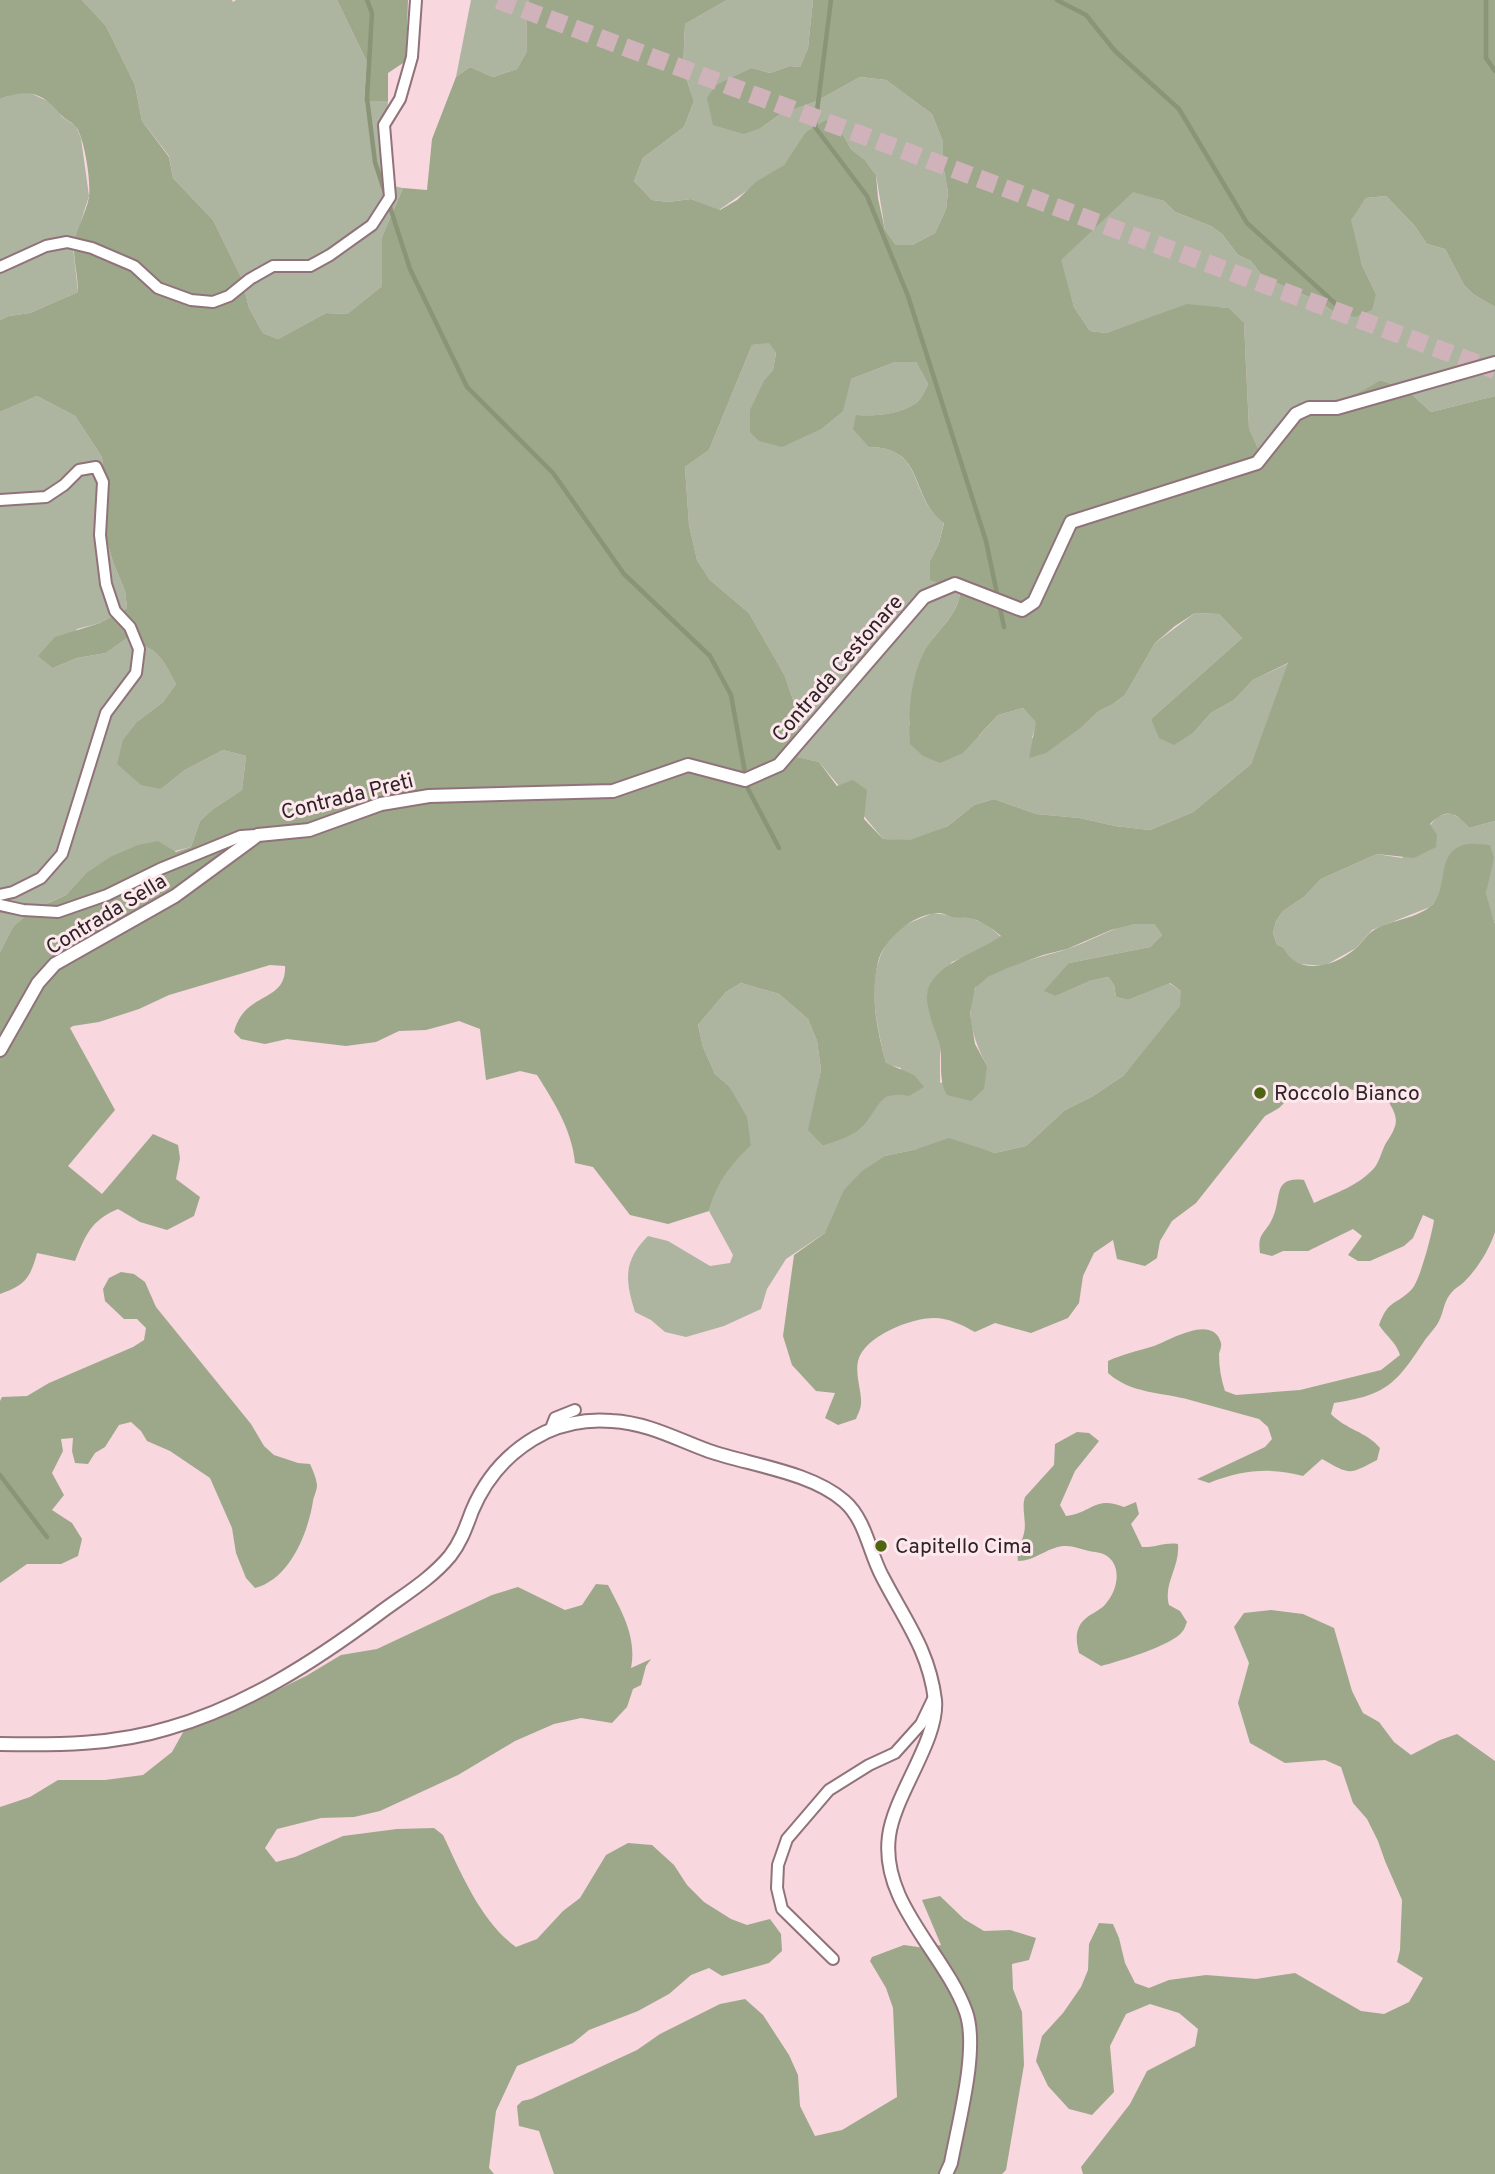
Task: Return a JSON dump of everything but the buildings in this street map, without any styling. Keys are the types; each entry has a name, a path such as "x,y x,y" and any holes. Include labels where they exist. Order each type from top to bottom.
{"street":[{"path":"0,267 46,246 67,242 92,248 134,266 158,288 191,300 213,302 229,296 250,279 273,266 310,266 330,255 372,225 390,197 384,125 400,99 412,57 416,0"},
{"name":"Contrada Cestonare","path":"750,778 779,765 925,597 955,584 1022,610 1034,603 1071,522 1257,463 1296,414 1309,408 1337,408 1495,363"},
{"path":"0,500 46,497 64,485 79,470 96,467 103,482 100,535 106,584 115,611 130,627 139,649 136,673 106,713 62,854 41,878 13,892 0,895"},
{"name":"Contrada Preti","path":"0,905 23,910 58,912 107,895 160,869 241,836 309,830 381,804 429,796 613,791 688,765 750,778"},
{"name":"Contrada Sella","path":"0,1050 38,983 55,964 175,896 258,835"},
{"path":"550,1430 555,1418 575,1410"},
{"path":"0,1744 91,1743 167,1729 216,1711 296,1670 413,1590 440,1567 457,1547 482,1491 498,1466 519,1448 565,1424 595,1420 643,1425 707,1450 810,1482 836,1494 849,1505 859,1519 881,1574 927,1660 936,1713 894,1813 889,1836 888,1866 899,1894 944,1968 967,2015 970,2057 951,2163 946,2174"},
{"path":"833,1959 782,1909 777,1888 778,1865 787,1839 829,1790 869,1765 895,1753 921,1724 934,1697"}],"green space":[{"path":"0,0 82,0 106,26 135,85 142,121 169,157 173,178 213,220 242,279 249,308 263,333 278,339 326,313 347,314 382,286 382,237 403,188 427,190 432,139 456,77 470,67 493,77 517,69 527,51 526,8 529,0 727,0 685,24 683,69 694,101 684,127 643,158 634,181 652,200 668,202 691,199 720,210 737,200 756,182 784,165 806,132 826,120 841,131 851,149 865,160 876,175 885,230 896,245 912,245 935,233 946,209 948,192 943,165 943,142 932,114 886,80 860,77 817,101 779,115 761,128 744,134 713,125 707,98 716,85 752,68 770,73 790,66 800,67 808,48 813,0 1495,0 1495,307 1473,294 1464,285 1445,249 1427,244 1414,225 1386,196 1366,198 1351,220 1362,265 1376,294 1372,310 1355,317 1334,312 1320,302 1263,277 1251,261 1238,255 1222,234 1211,226 1175,212 1164,201 1133,192 1061,260 1074,307 1090,331 1106,333 1187,304 1229,308 1244,323 1249,428 1261,455 1299,403 1323,403 1342,399 1380,380 1406,389 1431,412 1495,396 1495,821 1469,828 1455,815 1441,815 1430,824 1437,835 1436,847 1414,858 1377,854 1321,879 1304,897 1283,911 1276,921 1273,933 1277,945 1306,966 1337,960 1355,949 1374,930 1420,913 1433,904 1440,891 1446,861 1454,850 1467,844 1490,845 1494,858 1486,893 1495,924 1495,1232 1478,1265 1449,1295 1437,1324 1405,1369 1378,1392 1334,1403 1331,1414 1380,1448 1377,1460 1350,1471 1322,1459 1303,1476 1279,1471 1256,1471 1209,1483 1197,1479 1265,1447 1272,1439 1268,1427 1259,1419 1137,1389 1108,1373 1108,1361 1200,1329 1216,1334 1221,1344 1219,1364 1225,1391 1236,1395 1300,1390 1381,1370 1400,1355 1379,1325 1386,1310 1415,1284 1434,1220 1423,1215 1413,1238 1404,1246 1370,1261 1358,1261 1348,1255 1362,1236 1353,1229 1308,1251 1283,1251 1272,1256 1260,1253 1261,1237 1276,1210 1280,1190 1287,1181 1304,1180 1314,1203 1346,1188 1369,1174 1375,1167 1393,1130 1396,1121 1387,1099 1339,1086 1293,1094 1279,1108 1265,1116 1196,1203 1172,1221 1160,1241 1157,1258 1145,1266 1117,1259 1113,1240 1094,1253 1083,1276 1079,1303 1068,1318 1031,1333 995,1323 975,1332 940,1318 913,1321 890,1330 862,1352 857,1366 860,1409 856,1419 838,1425 825,1418 835,1393 816,1391 792,1365 783,1336 794,1255 825,1233 844,1190 862,1171 885,1156 949,1138 995,1153 1026,1146 1065,1110 1123,1076 1180,1006 1181,991 1170,983 1128,1000 1116,997 1114,985 1108,977 1090,981 1056,996 1044,991 1069,963 1150,947 1162,935 1154,924 1134,924 1111,930 1067,949 1005,969 988,977 975,988 970,1013 975,1044 987,1066 984,1089 971,1101 947,1095 944,1088 939,1043 929,1013 927,995 936,975 946,967 1001,936 977,921 941,913 909,923 893,937 881,953 876,975 876,1013 886,1063 914,1075 924,1087 909,1096 891,1095 885,1098 859,1130 823,1146 808,1130 821,1070 817,1041 808,1019 779,994 741,983 726,992 698,1025 703,1047 715,1074 729,1086 747,1117 751,1145 725,1175 709,1211 668,1224 630,1215 593,1167 575,1163 566,1128 537,1075 520,1071 486,1080 480,1029 459,1021 426,1030 399,1031 376,1042 346,1046 287,1039 265,1044 241,1039 234,1032 239,1019 246,1010 279,986 284,978 285,966 270,965 169,995 139,1009 70,1028 115,1110 68,1166 102,1194 153,1134 178,1145 180,1158 176,1179 200,1197 194,1216 167,1230 140,1222 118,1209 101,1219 90,1230 75,1261 37,1253 25,1280 0,1294 0,952 13,927 33,910 66,895 85,874 110,857 138,845 158,841 176,852 191,847 200,821 242,790 246,756 223,750 185,770 161,789 141,785 117,764 123,740 138,721 163,702 176,684 162,660 146,646 127,638 106,653 77,658 53,668 38,656 55,637 100,623 127,608 125,591 101,521 106,493 102,457 75,416 37,396 0,412 0,320 30,313 78,292 75,243 89,190 85,152 75,126 48,101 34,94 18,94 0,99","holes":["769,343 776,353 773,370 765,379 750,410 750,432 759,441 782,447 821,429 843,411 851,379 895,362 916,362 928,384 918,401 909,407 879,415 856,415 853,429 869,447 887,449 909,464 925,500 944,523 939,543 930,561 930,580 960,590 956,608 923,654 913,686 910,744 923,756 940,763 963,753 998,715 1023,708 1036,722 1029,758 1046,753 1099,711 1125,695 1155,643 1195,613 1219,614 1242,638 1151,719 1159,738 1174,745 1194,732 1211,713 1234,700 1253,680 1288,663 1251,764 1193,812 1150,830 1080,818 1036,814 994,799 974,805 948,826 910,840 883,839 864,819 867,790 853,780 837,786 819,762 797,757 794,740 799,718 785,676 749,613 710,580 697,560 689,525 685,467 709,450 752,345"]},
{"path":"82,0 337,0 367,62 364,101 388,101 383,184 403,188 382,237 382,286 347,314 326,313 278,339 263,333 249,308 242,279 213,220 173,178 169,156 142,121 135,85 106,26"},
{"path":"337,0 408,0 406,61 388,73 388,101 364,101 367,62"},
{"path":"471,0 529,0 526,8 527,51 517,69 493,77 470,67 456,77"},
{"path":"727,0 813,0 808,48 800,67 790,66 770,73 752,68 761,128 779,115 817,101 860,77 886,80 932,114 943,142 943,165 948,192 946,209 935,233 912,245 896,245 885,230 876,175 865,160 851,149 841,131 793,153 784,165 719,210 691,199 668,202 652,200 634,181 643,158 684,127 694,101 683,69 685,24"},
{"path":"28,92 54,104 62,117 76,126 81,138 89,196 73,247 78,292 30,313 0,320 0,99"},
{"path":"1133,191 1164,201 1175,212 1211,226 1222,234 1238,255 1251,261 1263,277 1320,302 1334,312 1376,294 1362,265 1350,220 1366,198 1386,196 1414,225 1427,244 1445,249 1464,285 1473,294 1495,307 1495,396 1431,412 1406,389 1380,380 1357,395 1328,404 1284,427 1261,455 1249,428 1244,324 1229,308 1187,305 1106,333 1090,331 1074,307 1060,260"},
{"path":"769,342 776,353 773,370 765,379 851,379 895,362 916,362 928,384 918,401 909,407 880,415 857,415 869,447 887,449 900,455 908,464 925,499 944,522 939,543 930,561 960,589 956,608 927,646 920,663 913,690 909,726 979,736 998,715 1023,708 1037,722 1032,738 1083,726 1099,711 1125,695 1155,643 1195,613 1219,614 1242,638 1151,719 1194,732 1211,713 1234,700 1253,680 1289,663 1251,764 1193,812 1150,830 1080,818 1036,814 994,799 974,805 948,826 910,841 883,839 819,762 796,757 794,740 799,718 785,676 749,613 710,580 697,560 689,525 685,467 709,450 752,345"},
{"path":"37,396 75,416 102,457 106,493 101,521 125,591 127,608 100,623 77,629 53,668 77,658 106,653 127,638 146,646 157,655 176,684 163,702 138,721 161,789 185,770 223,750 246,756 242,790 200,821 191,847 85,874 66,895 50,902 13,927 0,952 0,412"},
{"path":"1451,813 1469,828 1495,821 1495,924 1486,894 1487,882 1448,861 1438,898 1430,907 1372,930 1356,948 1324,966 1300,964 1288,959 1283,947 1277,945 1273,933 1276,921 1283,911 1304,897 1321,879 1377,854 1402,858 1438,816"},
{"path":"933,913 970,918 986,924 1001,937 981,950 952,962 927,994 940,1047 940,1083 987,1066 972,1029 970,1008 975,989 981,982 1003,969 1075,946 1125,926 1154,924 1162,935 1150,947 1069,963 1056,996 1090,981 1108,977 1114,985 1116,997 1128,1000 1169,983 1181,991 1181,1006 1123,1076 1065,1110 1026,1146 995,1153 977,1148 917,1149 885,1156 825,1233 786,1259 767,1289 761,1309 724,1326 686,1337 665,1332 651,1320 635,1312 629,1290 628,1271 634,1254 648,1236 668,1241 710,1266 730,1263 733,1255 709,1211 725,1174 751,1144 729,1086 715,1074 703,1047 698,1025 726,992 741,983 779,994 808,1019 817,1041 821,1070 809,1130 823,1146 861,1128 880,1100 895,1093 901,1068 886,1064 882,1048 874,996 878,962 898,930"},
{"path":"121,1272 134,1274 145,1282 156,1307 251,1424 264,1446 274,1455 310,1464 317,1489 307,1527 287,1565 267,1583 255,1588 246,1578 236,1553 232,1528 210,1478 170,1451 147,1441 131,1422 119,1425 105,1447 95,1453 88,1464 75,1463 73,1438 61,1439 63,1451 52,1473 64,1495 52,1510 72,1523 82,1539 78,1556 61,1564 27,1564 0,1583 0,1401 2,1397 27,1396 49,1383 144,1340 146,1328 137,1319 124,1319 105,1301 103,1289 109,1278"},
{"path":"1077,1432 1089,1433 1099,1441 1075,1471 1060,1505 1066,1516 1100,1504 1124,1507 1136,1502 1139,1514 1131,1524 1142,1547 1178,1544 1177,1561 1168,1597 1169,1605 1180,1611 1187,1622 1182,1632 1168,1642 1101,1666 1079,1653 1077,1637 1082,1622 1104,1606 1112,1595 1116,1572 1110,1559 1104,1554 1067,1546 1057,1547 1024,1560 1018,1561 1017,1555 1025,1528 1025,1497 1054,1465 1055,1444"},
{"path":"596,1584 608,1585 623,1615 632,1646 631,1668 651,1659 646,1666 641,1685 633,1689 627,1707 612,1723 581,1718 554,1724 515,1741 458,1775 380,1811 354,1817 321,1818 277,1829 265,1848 276,1862 295,1857 343,1836 397,1829 434,1828 443,1835 482,1911 516,1947 537,1939 563,1911 580,1898 606,1855 628,1843 652,1845 674,1865 687,1885 704,1902 731,1919 747,1925 770,1919 781,1934 782,1951 769,1963 722,1976 709,1968 691,1975 669,1994 638,2011 589,2030 573,2043 517,2066 496,2111 489,2168 494,2174 0,2174 0,1807 30,1797 58,1780 105,1780 143,1775 172,1752 186,1727 230,1713 306,1676 341,1655 377,1649 492,1595 518,1587 565,1610 582,1605"},
{"path":"1271,1610 1303,1614 1334,1628 1352,1691 1363,1713 1379,1722 1394,1742 1411,1755 1457,1734 1495,1761 1495,2174 1083,2174 1081,2167 1130,2104 1147,2071 1195,2046 1198,2029 1179,2013 1150,2004 1126,2014 1110,2046 1114,2092 1092,2115 1069,2109 1048,2086 1036,2061 1042,2036 1063,2013 1081,1987 1088,1970 1089,1944 1099,1923 1113,1924 1125,1963 1135,1983 1149,1988 1169,1980 1206,1975 1256,1979 1295,1973 1361,2011 1384,2014 1409,2002 1423,1978 1397,1962 1402,1900 1367,1819 1353,1803 1341,1767 1325,1760 1285,1763 1250,1743 1238,1703 1249,1663 1234,1627 1244,1613"},
{"path":"940,1896 964,1919 984,1931 1010,1930 1036,1938 1029,1960 1012,1964 1013,1989 1022,2012 1024,2065 1006,2170 1002,2174 554,2174 539,2131 519,2126 517,2106 522,2101 637,2050 660,2034 720,2004 745,1999 763,2015 789,2055 798,2075 800,2106 815,2136 842,2130 897,2097 893,2008 886,1988 870,1961 872,1957 904,1945 925,1948 941,1945 922,1900"}],"waterway":[{"path":"367,0 372,13 367,98 375,162 385,193"},
{"path":"831,0 815,127 867,196 908,296 986,541 1004,627"},
{"path":"1057,0 1086,15 1115,51 1179,109 1247,223 1339,307"},
{"path":"1486,0 1486,58 1495,71"},
{"path":"389,204 410,269 467,387 553,473 624,574 710,656 731,695 748,789 779,848"},
{"path":"0,1475 47,1537"}],"tunnel":[{"path":"498,0 1495,370"}],"place":[{"name":"Roccolo Bianco","path":"1260,1093"},
{"name":"Capitello Cima","path":"881,1546"}]}
